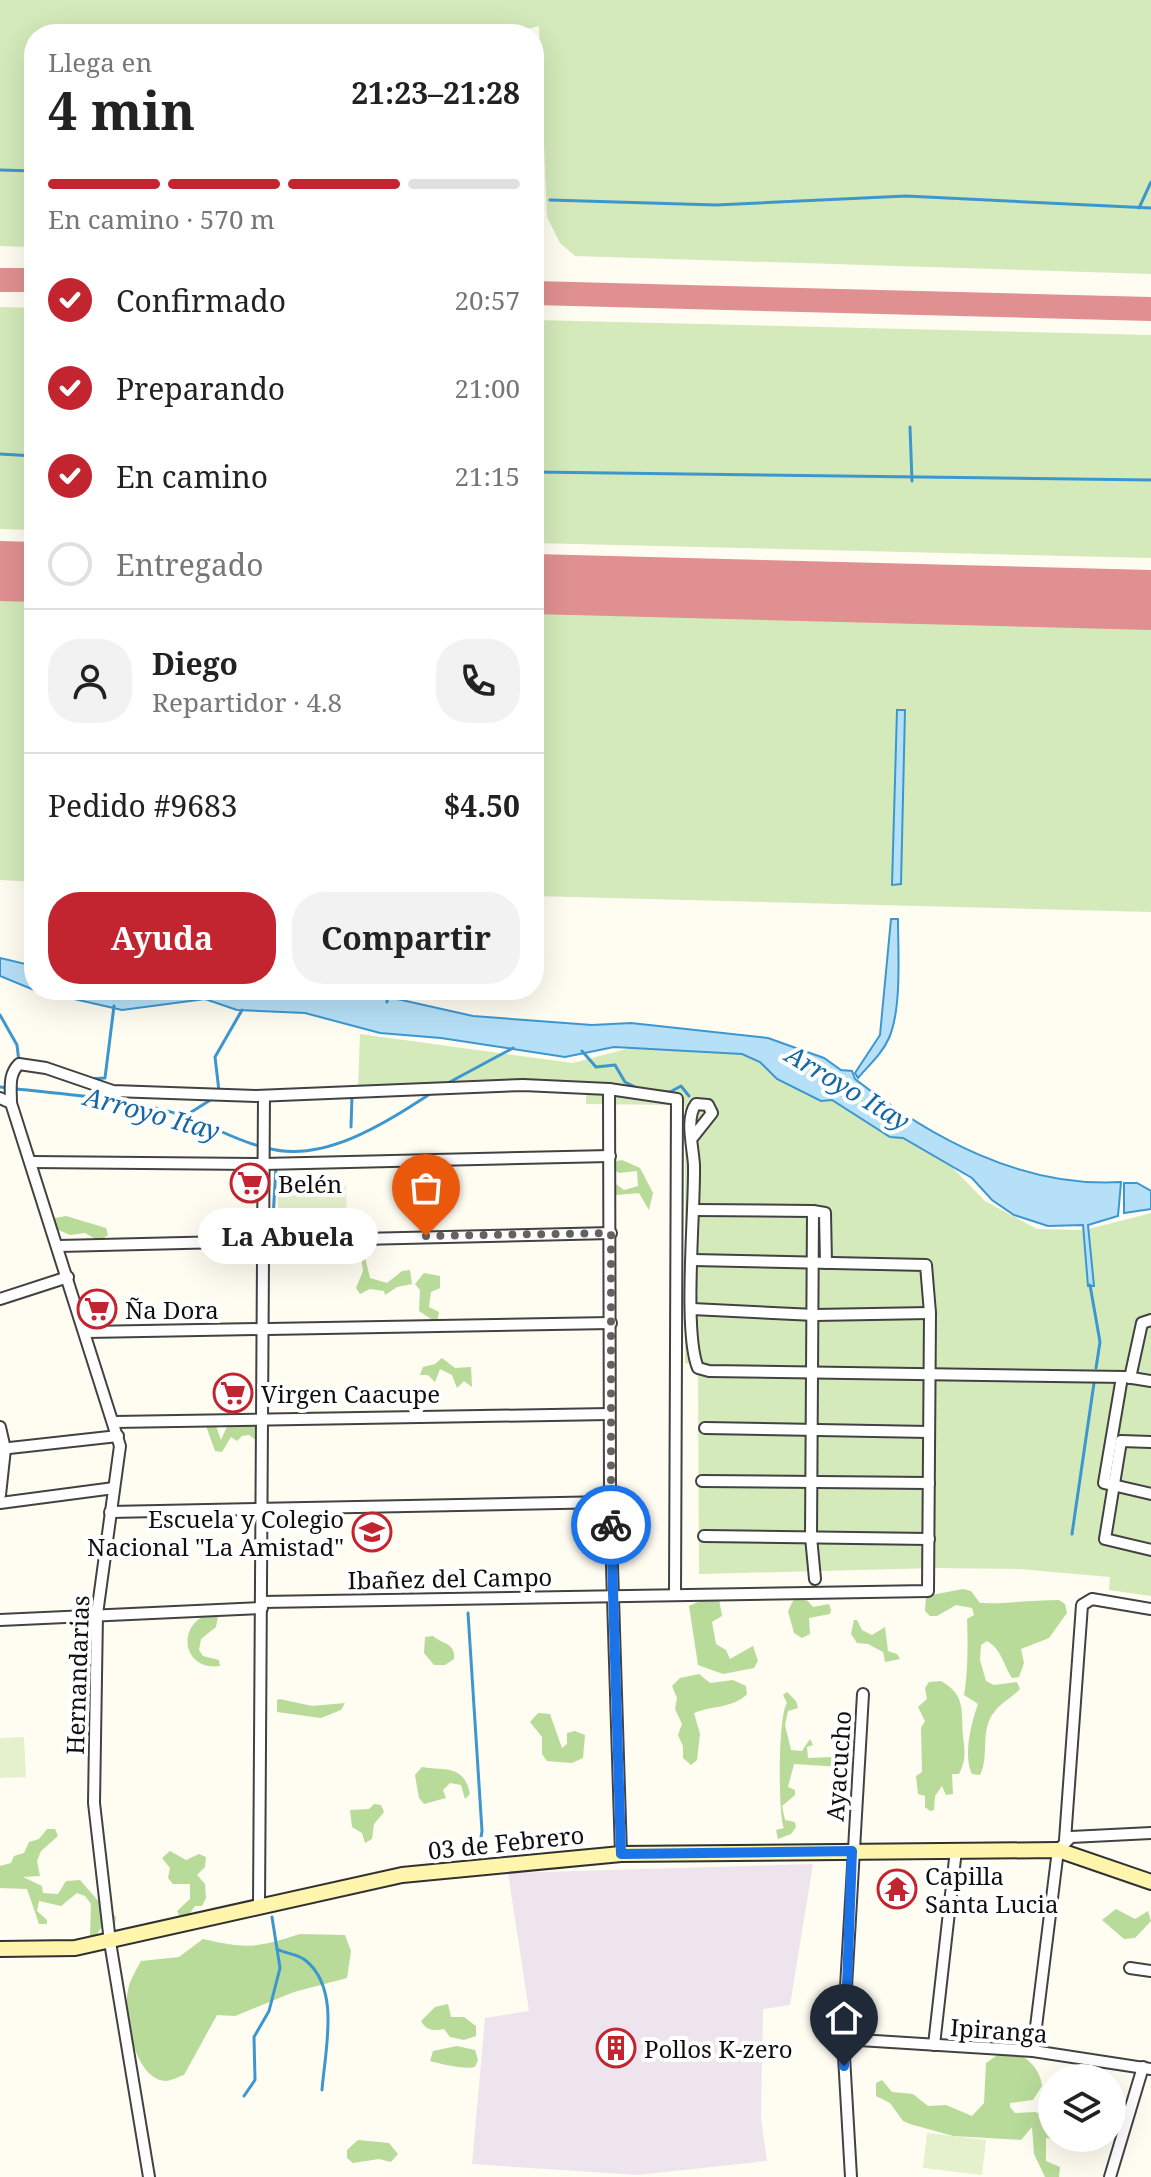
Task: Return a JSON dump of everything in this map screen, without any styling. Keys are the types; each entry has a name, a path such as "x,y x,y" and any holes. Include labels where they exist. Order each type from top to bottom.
{"street":[{"path":"0,1098 11,1097 12,1073 19,1064 46,1068 113,1091 264,1096 455,1086 609,1089 677,1099 675,1595"},
{"path":"609,1089 610,1502 621,1854"},
{"path":"259,1906 264,1510 264,1096"},
{"name":"Hernandarias","path":"11,1097 118,1436 97,1614 94,1803 110,1942 149,2177"},
{"path":"693,1137 692,1345 698,1368 930,1376 1126,1377 1151,1381"},
{"path":"31,1162 263,1164 610,1156"},
{"path":"695,1210 813,1211 820,1263 815,1315 812,1430 811,1537 815,1579"},
{"path":"59,1246 611,1233"},
{"path":"693,1260 926,1265 930,1313 929,1539 704,1536"},
{"path":"0,1299 68,1277"},
{"path":"692,1309 815,1315 930,1313"},
{"path":"1151,1320 1142,1323 1126,1377 1104,1483 1151,1494"},
{"path":"87,1332 611,1323"},
{"path":"114,1422 609,1414"},
{"path":"0,1427 0,1495"},
{"path":"705,1428 929,1432"},
{"path":"2,1449 118,1436"},
{"path":"1151,1442 1121,1441 1105,1539 1151,1550"},
{"path":"702,1481 929,1483"},
{"path":"0,1503 114,1488"},
{"path":"110,1512 610,1502"},
{"name":"Ibañez del Campo","path":"0,1620 262,1605 614,1595 928,1591 929,1539"},
{"path":"1033,2051 1062,1845 1086,1601 1151,1609"},
{"name":"Ayacucho","path":"851,2177 843,2039 863,1694"},
{"path":"1062,1845 1151,1833"},
{"name":"03 de Febrero","path":"0,1949 49,1950 110,1942 402,1875 621,1854 956,1850 1062,1845 1151,1882"},
{"path":"934,2045 956,1850"},
{"path":"1130,1968 1151,1971"},
{"name":"Ipiranga","path":"843,2039 1033,2051 1147,2068"},
{"path":"1110,2177 1147,2068"}],"shaded area":[{"path":"813,1864 790,2005 763,2009 761,2118 767,2161 638,2175 472,2164 485,2018 529,2011 508,1873"}],"green space":[{"path":"0,0 1151,0 1151,274 575,256 560,243 547,217 544,24 24,24 24,247 0,246"},
{"path":"0,307 24,308 24,530 0,529"},
{"path":"544,320 1151,335 1151,558 544,543"},
{"path":"0,600 24,601 24,881 0,880"},
{"path":"544,613 1151,629 1151,912 544,896"},
{"path":"360,1034 573,1063 645,1044 749,1048 947,1162 985,1201 1037,1229 1085,1230 1151,1213 1151,1596 1109,1590 1110,1577 1019,1569 699,1574 698,1365 685,1363 685,1105 586,1104 586,1085 358,1089"},
{"path":"622,1160 640,1168 653,1193 649,1210 639,1193 616,1195 616,1184 624,1190 638,1186 637,1171 619,1173 613,1169 611,1162"},
{"path":"278,1186 346,1186 347,1228 278,1229"},
{"path":"66,1216 106,1228 108,1235 99,1241 85,1233 70,1235 54,1228 55,1218"},
{"path":"364,1253 370,1278 387,1283 402,1271 410,1270 412,1284 397,1287 385,1295 384,1291 370,1289 360,1294 356,1288 363,1271 361,1256"},
{"path":"424,1273 440,1276 440,1288 431,1292 429,1307 439,1312 437,1323 419,1311 420,1290 415,1284"},
{"path":"442,1358 455,1368 471,1367 472,1387 464,1381 457,1388 452,1375 440,1369 435,1382 428,1375 420,1375 423,1367 435,1364"},
{"path":"253,1421 260,1438 257,1441 249,1435 237,1441 231,1437 222,1452 215,1451 206,1426 208,1423 216,1426 221,1440 229,1422"},
{"path":"963,1589 971,1591 980,1603 1059,1600 1065,1604 1067,1613 1049,1638 1021,1649 1024,1663 1019,1677 1012,1678 992,1645 987,1641 981,1645 980,1660 986,1681 994,1685 1017,1682 1020,1689 990,1718 980,1775 972,1774 968,1758 978,1704 964,1695 967,1619 974,1615 972,1608 956,1605 937,1616 930,1616 925,1611 926,1596"},
{"path":"709,1597 719,1599 722,1616 712,1622 716,1644 726,1650 730,1659 753,1646 758,1661 754,1668 723,1674 698,1665 689,1606"},
{"path":"795,1597 804,1597 813,1607 829,1604 831,1610 830,1614 809,1618 810,1634 802,1638 794,1633 788,1611"},
{"path":"206,1615 218,1616 216,1627 201,1639 199,1650 203,1656 219,1660 220,1666 198,1662 188,1647 190,1629"},
{"path":"854,1620 862,1630 872,1635 885,1627 888,1651 897,1654 900,1659 885,1662 883,1652 868,1644 857,1643 851,1634"},
{"path":"433,1636 453,1650 454,1659 445,1665 434,1665 424,1653 425,1637"},
{"path":"699,1674 710,1683 733,1680 746,1686 747,1694 729,1704 694,1713 700,1734 697,1760 691,1765 683,1758 683,1746 678,1735 682,1724 675,1709 677,1698 672,1686 680,1678"},
{"path":"941,1681 955,1692 961,1704 964,1756 959,1774 952,1774 953,1794 946,1795 942,1786 935,1796 934,1810 930,1811 925,1807 925,1796 918,1794 916,1776 922,1772 921,1728 925,1721 918,1707 927,1699 925,1688 929,1682"},
{"path":"787,1692 798,1708 788,1711 785,1725 791,1750 802,1751 810,1739 813,1745 807,1747 808,1758 831,1757 837,1761 842,1743 849,1742 850,1756 841,1767 794,1764 788,1787 795,1790 795,1795 782,1806 785,1820 795,1822 796,1827 791,1834 778,1839 776,1830 784,1828 781,1805 780,1765 787,1703 783,1695"},
{"path":"277,1700 312,1706 345,1703 341,1710 321,1718 277,1712"},
{"path":"538,1713 550,1714 562,1748 567,1744 567,1733 575,1731 585,1735 583,1758 572,1763 547,1761 542,1754 542,1737 530,1722"},
{"path":"24,1737 26,1777 0,1778 0,1738"},
{"path":"422,1767 458,1773 470,1794 465,1799 461,1785 450,1783 443,1790 446,1798 424,1804 419,1798 415,1775"},
{"path":"374,1804 381,1805 384,1812 374,1824 372,1839 365,1843 362,1833 352,1827 350,1810 369,1809"},
{"path":"47,1829 55,1829 58,1836 41,1851 37,1861 40,1876 23,1877 42,1886 43,1893 58,1894 66,1881 80,1880 101,1904 103,1914 116,1916 115,1925 105,1922 97,1934 90,1936 91,1904 85,1896 77,1893 61,1906 39,1901 37,1911 47,1920 47,1924 39,1924 27,1889 0,1888 0,1866 11,1863 14,1856 24,1853 29,1842 39,1839"},
{"path":"170,1851 186,1860 199,1854 206,1857 205,1867 197,1875 205,1884 206,1898 202,1906 195,1906 188,1916 180,1917 177,1911 190,1899 190,1884 173,1884 168,1878 170,1868 162,1858"},
{"path":"1116,1909 1135,1919 1148,1911 1151,1921 1135,1938 1124,1939 1102,1920"},
{"path":"300,1934 345,1935 351,1951 347,1978 294,1992 235,2016 217,2015 184,2075 166,2081 155,2078 146,2070 133,2044 127,2014 129,1986 141,1961 179,1957 203,1939 252,1946"},
{"path":"448,2004 451,2017 464,2017 476,2026 476,2036 464,2040 450,2037 444,2029 425,2027 421,2021 435,2007"},
{"path":"457,2046 475,2050 478,2060 475,2067 430,2061 433,2051"},
{"path":"1013,2053 1024,2057 1038,2073 1038,2092 1033,2100 1010,2103 1010,2107 1015,2113 1038,2113 1038,2152 1046,2152 1046,2161 1060,2167 1059,2177 1045,2177 1034,2154 1032,2127 1021,2140 953,2136 903,2121 890,2103 876,2096 876,2083 882,2080 892,2092 913,2094 928,2106 946,2105 972,2116 984,2103 986,2063 996,2056"},
{"path":"927,2133 986,2140 982,2175 923,2168"},
{"path":"358,2140 389,2143 398,2154 391,2162 379,2159 353,2163 347,2158 347,2150"}],"water":[{"path":"897,710 905,710 901,884 892,885"},
{"path":"891,919 898,919 898,980 893,1026 883,1049 858,1078 855,1073 880,1035"},
{"path":"0,958 24,964 24,986 0,976"},
{"path":"78,1000 197,1000 122,1010"},
{"path":"208,1000 402,1000 473,1016 592,1025 631,1023 768,1038 824,1058 841,1070 852,1071 855,1079 884,1101 979,1155 1048,1177 1084,1182 1121,1182 1118,1216 1088,1225 1094,1286 1088,1286 1083,1225 1048,1226 1014,1215 992,1200 972,1178 903,1138 890,1137 832,1100 821,1101 777,1079 760,1062 742,1054 614,1047 565,1057 441,1038 380,1033 305,1013 237,1010"},
{"path":"1124,1183 1137,1183 1151,1191 1151,1209 1124,1213"}],"waterway":[{"path":"0,170 24,171"},
{"path":"1139,208 1151,182"},
{"path":"550,200 716,205 906,196 1151,208"},
{"path":"910,427 912,481"},
{"path":"0,454 24,455"},
{"path":"544,472 1151,480"},
{"path":"90,1079 105,1078 114,1006"},
{"path":"219,1091 215,1057 242,1010"},
{"path":"0,1015 17,1045 19,1062"},
{"name":"Arroyo Itay","path":"446,1084 513,1048"},
{"path":"582,1051 596,1067 615,1065 625,1082 637,1088"},
{"path":"648,1090 670,1092 681,1086 689,1096"},
{"name":"Arroyo Itay","path":"0,1087 93,1097 161,1109 259,1146"},
{"name":"Arroyo Itay","path":"267,1148 311,1150 332,1145 396,1116 433,1092"},
{"path":"351,1127 352,1095"},
{"path":"185,1116 212,1099"},
{"path":"271,1252 276,1167"},
{"path":"1090,1285 1100,1342 1096,1368"},
{"path":"1072,1534 1094,1383"},
{"path":"468,1613 482,1831 479,1850"},
{"path":"244,2096 255,2080 254,2037 269,2011 280,1968 272,1917"},
{"path":"277,1949 305,1960 323,1986 328,2020 322,2090"}],"taxiway":[{"path":"0,280 24,280"},
{"path":"544,293 1151,309"}],"runway":[{"path":"0,571 24,572"},
{"path":"544,584 1151,600"}],"way so far":[{"path":"426,1236 611,1233 611,1525"}],"place":[{"name":"Belén","path":"250,1183"},
{"name":"La Abuela","path":"426,1236"},
{"name":"Ña Dora","path":"97,1309"},
{"name":"Virgen Caacupe","path":"233,1393"},
{"name":"Escuela y Colegio Nacional \"La Amistad\"","path":"372,1532"},
{"name":"Capilla Santa Lucia","path":"897,1889"},
{"name":"Pollos K-zero","path":"616,2048"}],"route":[{"path":"611,1525 621,1854 852,1851 844,2066"}]}
